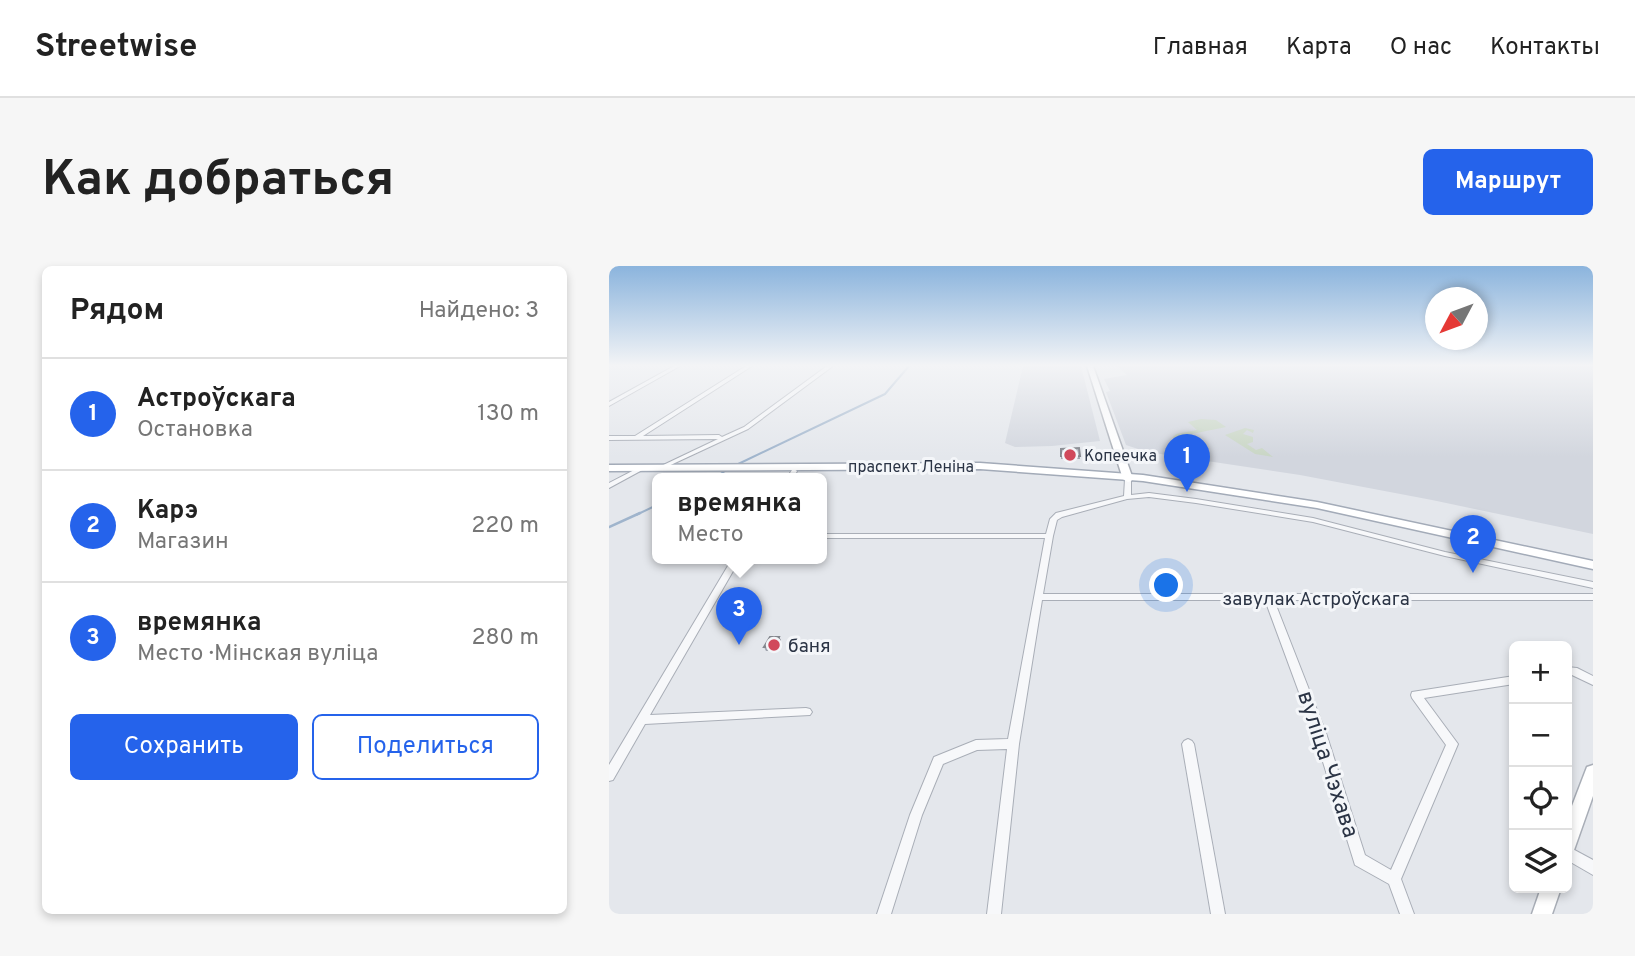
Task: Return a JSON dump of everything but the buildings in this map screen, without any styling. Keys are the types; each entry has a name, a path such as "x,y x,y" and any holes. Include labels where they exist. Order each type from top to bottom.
{"main road":[{"path":"1100,396 1128,479"},
{"name":"праспект Леніна","path":"609,468 979,466 1202,486 1317,505 1593,567"},
{"path":"1572,830 1593,772"},
{"path":"1542,914 1549,893"}],"street":[{"path":"636,438 703,396"},
{"path":"660,468 746,428 790,396"},
{"path":"609,438 721,438"},
{"path":"609,486 642,468"},
{"path":"1127,497 1128,479"},
{"path":"994,914 1013,744 1049,536 1054,519 1059,515 1127,497 1149,495 1196,501 1313,520 1445,554 1593,585"},
{"path":"827,536 1049,536"},
{"path":"609,776 733,564"},
{"name":"завулак Астроўскага","path":"1040,597 1593,597"},
{"name":"вуліца Чэхава","path":"1269,598 1320,733 1360,860 1394,879"},
{"path":"1572,671 1593,681"},
{"path":"1407,914 1394,879 1451,744 1416,695 1509,681"},
{"path":"642,720 806,712"},
{"path":"884,914 916,815 938,761 976,745 1013,744"},
{"path":"1188,744 1218,914"},
{"path":"1572,856 1593,868"}],"shaded area":[{"path":"1016,396 1089,396 1100,441 1015,447 1005,443"},
{"path":"1108,396 1593,396 1593,534 1432,500 1300,475 1147,452 1126,445"}],"green space":[{"path":"1216,420 1226,427 1172,438 1176,434 1197,430 1188,422"},
{"path":"1245,428 1254,430 1253,433 1247,430 1243,434 1253,437 1253,442 1247,444 1256,450 1262,448 1273,457 1255,454 1225,435"}],"waterway":[{"path":"734,466 880,396"},
{"path":"722,473 728,469"},
{"path":"636,515 652,507"},
{"path":"609,527 640,513"}],"place":[{"name":"Копеечка","path":"1070,455"},
{"name":"Астроўскага","path":"1187,492"},
{"name":"Карэ","path":"1473,573"},
{"name":"времянка","path":"739,645"},
{"name":"баня","path":"774,645"}]}
